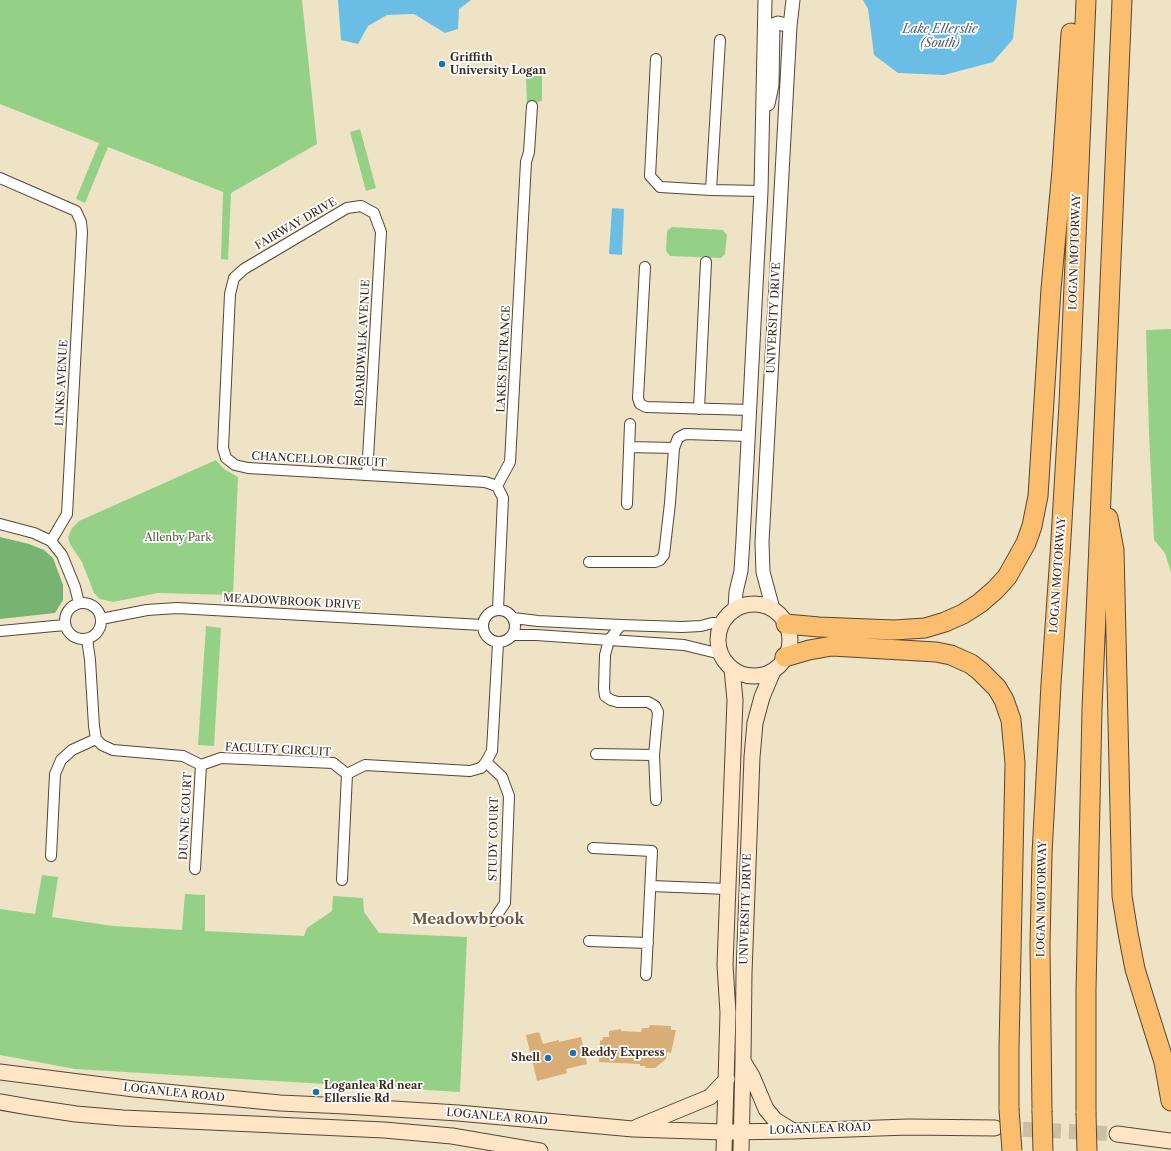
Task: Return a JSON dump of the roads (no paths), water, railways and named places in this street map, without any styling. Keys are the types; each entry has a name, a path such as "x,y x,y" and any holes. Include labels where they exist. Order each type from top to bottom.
{"highway":[{"path":"786,624 894,630 926,628 945,622 963,614 980,603 995,590 1007,577 1026,543 1032,526 1038,496 1050,296 1062,170 1074,0"},
{"name":"LOGAN MOTORWAY","path":"1043,1151 1040,944 1042,854 1047,747 1068,412 1086,0"},
{"path":"1087,1151 1086,1014 1089,817 1122,0"},
{"path":"1102,481 1114,550 1122,896 1128,933 1140,988 1168,1066 1171,1101"},
{"path":"779,664 822,647 837,646 895,651 936,652 951,655 971,664 997,688 1004,700 1011,720 1015,747 1009,1048 1012,1151"}],"main road":[{"path":"754,603 773,609 781,616 790,635 789,646 779,664 763,675 752,676 742,674 732,669 721,654 718,644 718,633 727,615 735,609 754,603"},
{"name":"UNIVERSITY DRIVE","path":"741,1151 744,957 752,756 755,723 762,697 779,664"},
{"name":"UNIVERSITY DRIVE","path":"724,1151 728,1013 725,965 735,723 735,700 732,669"},
{"path":"743,1061 752,1076 766,1109 775,1120 793,1131"},
{"name":"LOGANLEA ROAD","path":"0,1072 134,1089 280,1103 458,1113 633,1130 741,1132 901,1127 995,1128"},
{"path":"633,1130 710,1097 726,1079"},
{"name":"LOGANLEA ROAD","path":"0,1102 68,1113 123,1118 384,1130 452,1136 540,1151"},
{"path":"1116,1134 1171,1141"}],"street":[{"name":"UNIVERSITY DRIVE","path":"735,609 743,539 761,190 765,0"},
{"name":"UNIVERSITY DRIVE","path":"773,609 763,572 762,542 790,26 793,0"},
{"name":"UNIVERSITY DRIVE","path":"762,125 772,85 773,25 778,23 790,26"},
{"path":"711,190 720,40"},
{"path":"656,59 650,176 660,187 711,190 761,190"},
{"name":"LAKES ENTRANCE","path":"497,486 510,462 526,162 529,152 532,106"},
{"name":"LINKS AVENUE","path":"0,178 76,211 81,222 82,232 67,514 51,541"},
{"name":"FAIRWAY DRIVE","path":"234,278 244,269 347,208 361,206 374,213"},
{"name":"BOARDWALK AVENUE","path":"367,475 381,232 374,213"},
{"path":"699,409 706,262"},
{"path":"645,267 638,398 640,404 646,407 750,410"},
{"name":"CHANCELLOR CIRCUIT","path":"234,278 230,294 223,448 226,458 235,465 248,468 485,482 497,486"},
{"path":"627,504 630,424"},
{"path":"589,562 656,562 660,560 664,555 674,448 678,438 685,434 748,436"},
{"path":"629,447 674,448"},
{"path":"497,486 503,498 498,609"},
{"path":"0,524 34,533 51,541 62,555 75,587 79,602"},
{"path":"79,602 85,602 96,608 100,613 101,619 99,629 96,634 87,639 76,638 67,631 65,625 64,619 69,608 79,602"},
{"name":"MEADOWBROOK DRIVE","path":"101,619 147,610 177,608 482,624"},
{"path":"498,609 509,612 513,618 515,629 512,635 503,642 498,642 488,638 483,630 482,624 488,613 498,609"},
{"path":"513,618 621,625 682,627 722,623"},
{"path":"0,631 65,625"},
{"path":"621,625 610,640 605,656 605,696 618,702 648,702 655,706 658,712 654,755 656,800"},
{"path":"512,635 536,635 684,645 721,654"},
{"path":"87,639 96,739 102,745 113,750 183,756 201,765"},
{"path":"342,880 347,774 365,765 470,770 481,768 486,762 492,751 498,642"},
{"path":"51,856 55,774 61,760 72,750 96,739"},
{"path":"596,754 654,755"},
{"name":"FACULTY CIRCUIT","path":"201,765 221,758 333,763 347,774"},
{"name":"STUDY COURT","path":"486,762 502,777 509,796 504,903 493,921"},
{"name":"DUNNE COURT","path":"195,869 201,765"},
{"path":"593,848 652,851 646,975"},
{"path":"651,886 728,889"},
{"path":"589,941 648,943"}],"water":[{"path":"338,0 471,0 459,9 458,29 445,33 414,14 387,15 368,26 358,44 341,40"},
{"name":"Lake Ellerslie (South)","path":"863,0 1017,0 1013,39 993,62 944,75 898,73 874,55 868,9"},
{"path":"612,208 624,209 622,255 609,254"}],"tunnel":[{"path":"1000,1128 1117,1134"}],"place":[{"name":"Griffith University Logan","path":"442,64"},
{"name":"Reddy Express","path":"573,1053"},
{"name":"Shell","path":"548,1058"},
{"name":"Loganlea Rd near Ellerslie Rd","path":"316,1092"}],"district":[{"name":"Meadowbrook","path":"468,920"}],"park label":[{"name":"Allenby Park","path":"178,538"}]}
